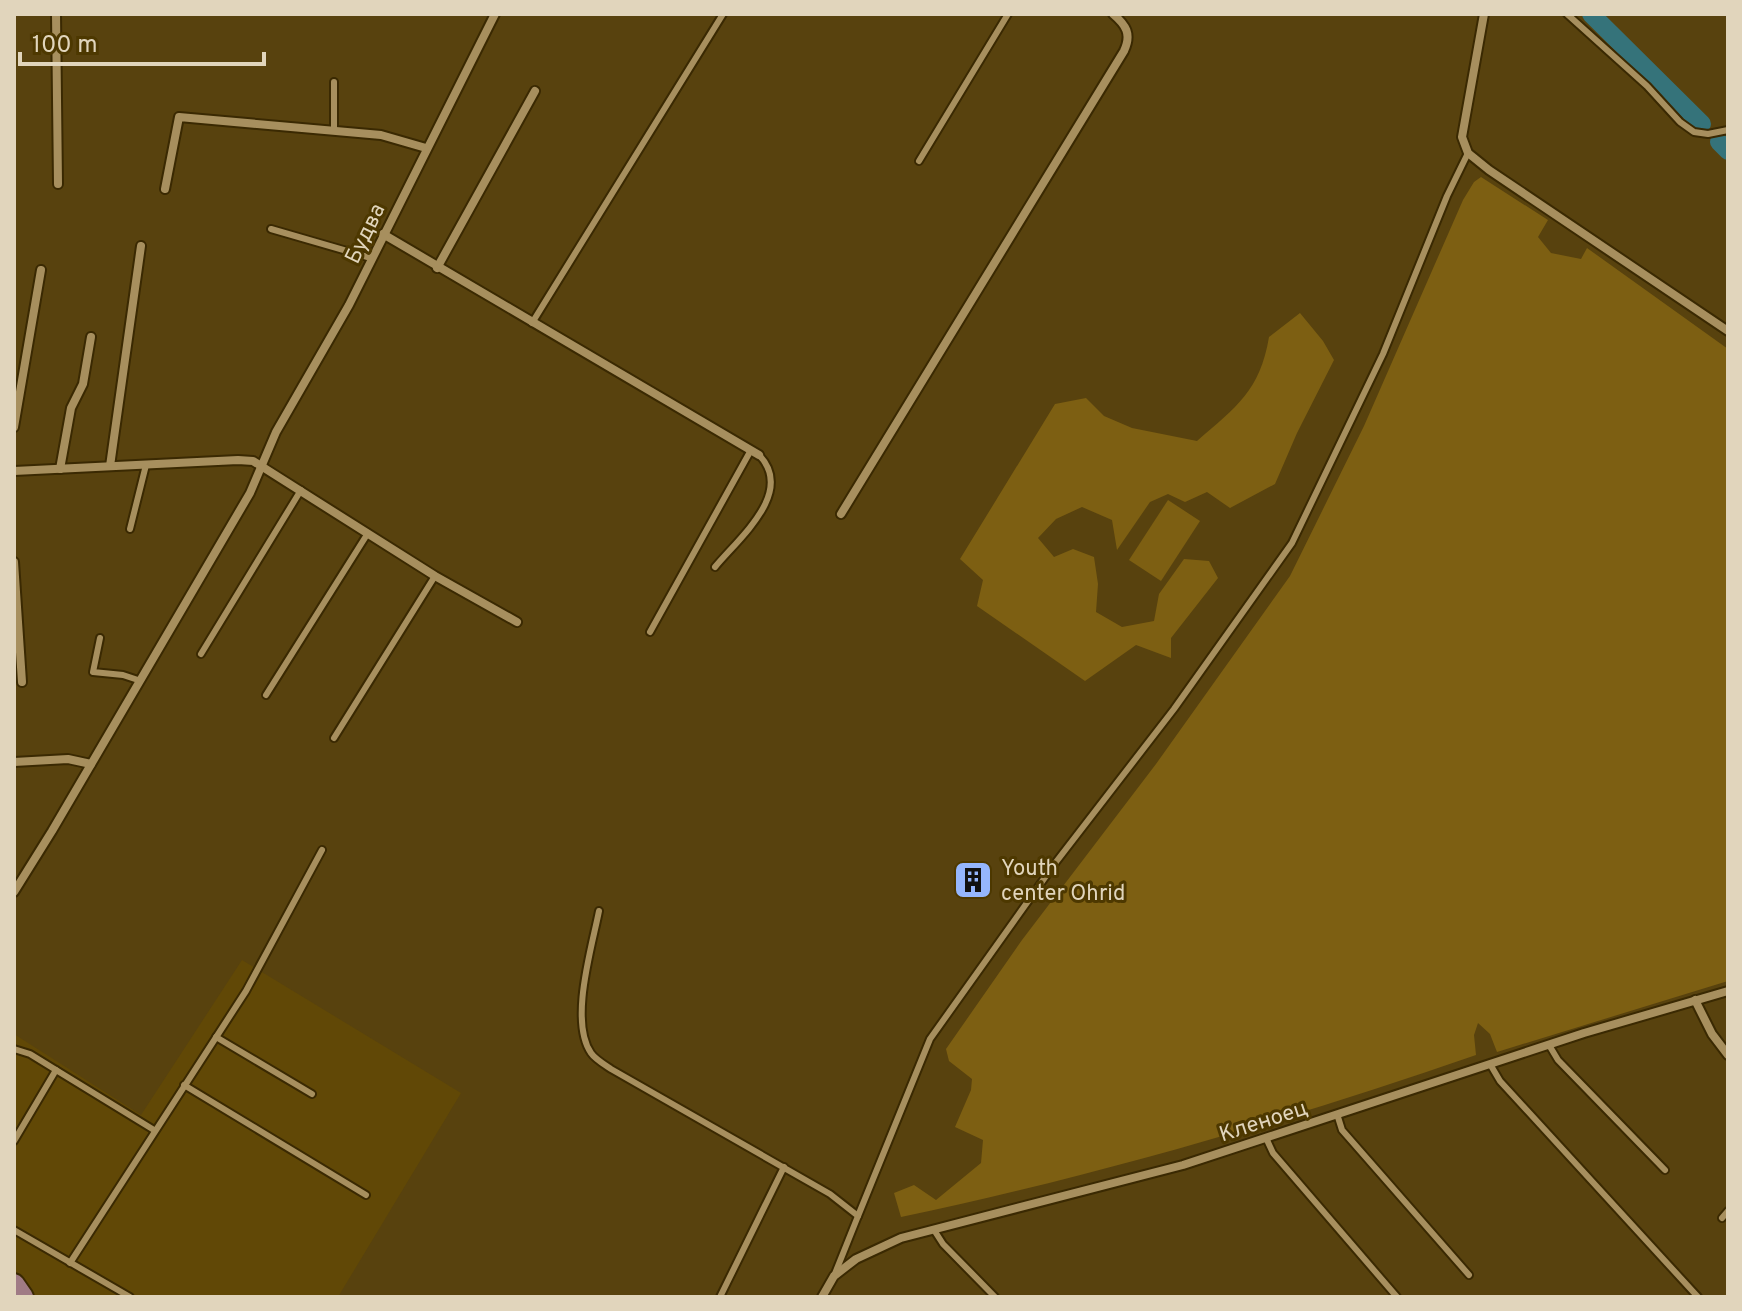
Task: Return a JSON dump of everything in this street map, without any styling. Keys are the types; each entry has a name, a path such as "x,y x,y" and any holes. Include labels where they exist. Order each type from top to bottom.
{"main road":[{"path":"14,1284 23,1297"}],"street":[{"path":"56,14 58,184"},
{"name":"Будва","path":"14,892 18,877 91,764 250,493 276,432 349,305 495,14"},
{"path":"841,514 1124,51 1129,40 1126,25 1113,14"},
{"path":"1484,14 1464,117 1462,137 1468,153 1728,331"},
{"path":"437,268 535,91"},
{"path":"165,189 179,117 381,135 426,148"},
{"path":"383,234 755,452"},
{"path":"110,466 141,246"},
{"path":"14,427 41,270"},
{"path":"60,469 71,408 83,384 91,337"},
{"path":"14,471 238,460 263,465 435,576 517,622"},
{"path":"14,562 22,682"},
{"path":"14,762 68,759 91,764"},
{"name":"Кленоец","path":"822,1297 834,1276 856,1259 901,1238 1183,1165 1549,1045 1728,991"},
{"path":"1695,1000 1712,1034 1728,1055"}],"lane":[{"path":"532,323 723,14"},
{"path":"919,161 1008,14"},
{"path":"1567,14 1647,86 1680,122 1694,132 1708,134 1728,130"},
{"path":"334,82 334,131"},
{"path":"834,1276 930,1039 1056,862 1174,709 1292,543 1383,354 1447,196 1468,153"},
{"path":"271,229 371,258"},
{"path":"650,632 755,452 768,464 773,478 771,494 715,567"},
{"path":"130,529 146,465"},
{"path":"201,654 301,490"},
{"path":"266,695 368,533"},
{"path":"334,738 435,576"},
{"path":"100,638 93,672 138,680"},
{"path":"70,1263 246,991 322,850"},
{"path":"599,911 582,995 581,1022 591,1054 611,1069 830,1194 858,1216"},
{"path":"216,1037 312,1094"},
{"path":"1549,1045 1558,1060 1665,1170"},
{"path":"14,1049 30,1054 154,1130"},
{"path":"1490,1064 1500,1081 1698,1297"},
{"path":"14,1141 56,1070"},
{"path":"184,1085 366,1195"},
{"path":"1337,1114 1342,1130 1469,1275"},
{"path":"1266,1138 1273,1153 1397,1297"},
{"path":"720,1297 784,1167"},
{"path":"1722,1218 1728,1211"},
{"path":"14,1230 130,1297"},
{"path":"934,1230 943,1244 995,1297"}],"shaded area":[{"path":"1481,177 1548,220 1538,237 1551,253 1581,259 1587,248 1728,349 1728,981 1497,1052 1490,1034 1478,1023 1474,1035 1476,1055 1405,1079 1119,1165 901,1217 894,1193 914,1185 936,1200 981,1163 983,1140 955,1127 971,1090 972,1079 949,1061 946,1049 1022,940 1156,764 1290,576 1364,426 1463,200 1474,182"},
{"path":"1300,313 1334,360 1275,484 1230,508 1207,492 1185,502 1168,494 1150,502 1117,550 1112,520 1082,507 1056,519 1038,538 1054,557 1073,549 1094,557 1098,584 1096,612 1122,627 1154,621 1159,594 1184,559 1209,561 1218,578 1171,638 1171,658 1136,645 1085,681 977,606 983,580 960,559 1055,404 1086,398 1104,416 1132,428 1197,441 1235,407 1253,385 1269,337"},
{"path":"1168,500 1200,521 1161,581 1129,560"},
{"path":"242,960 461,1093 338,1297 14,1297 14,1034 141,1115"}],"waterway":[{"path":"1591,14 1702,124"},
{"path":"1719,142 1728,151"}],"place":[{"name":"Youth center Ohrid","path":"973,880"}]}
